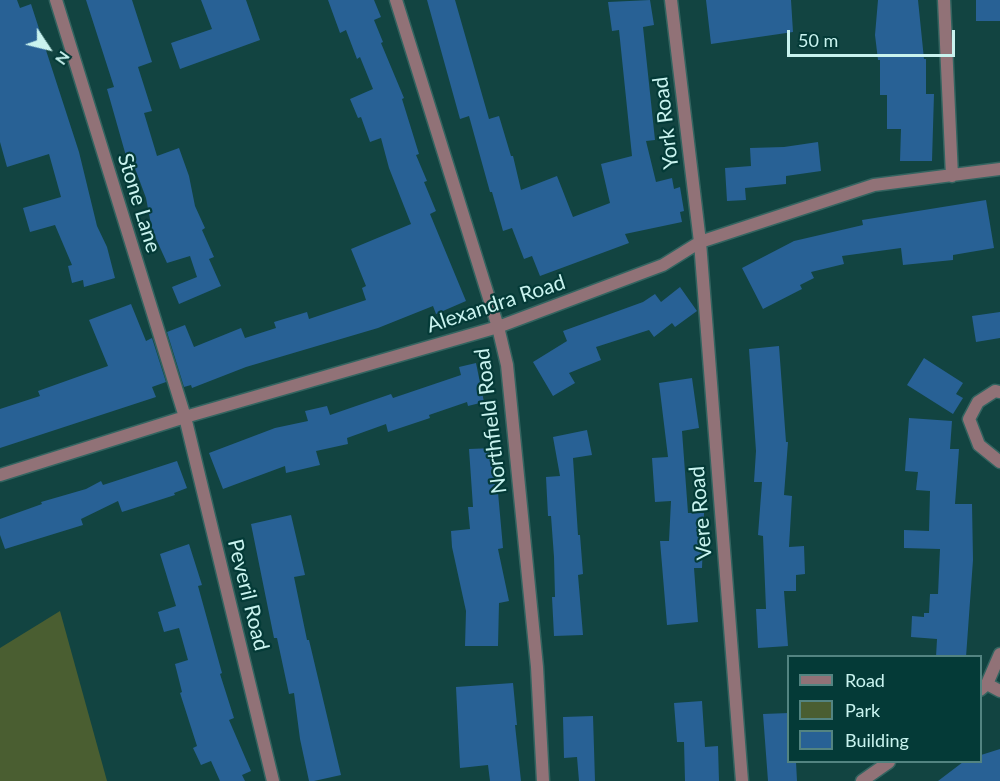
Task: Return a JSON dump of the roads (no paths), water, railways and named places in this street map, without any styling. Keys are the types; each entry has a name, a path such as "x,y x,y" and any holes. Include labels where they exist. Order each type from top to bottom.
{"street":[{"name":"Stone Lane","path":"56,0 185,417"},
{"name":"Northfield Road","path":"396,0 498,327 507,365 537,667 543,781"},
{"name":"York Road","path":"671,0 700,242"},
{"path":"944,0 952,176"},
{"name":"Alexandra Road","path":"0,475 185,417 498,327 663,265 700,242 874,185 1000,169"},
{"name":"Vere Road","path":"700,242 742,781"},
{"path":"1000,392 994,391 978,402 969,419 979,445 1000,462"},
{"name":"Peveril Road","path":"185,417 273,781"},
{"path":"1000,654 984,687 1000,691"},
{"path":"862,781 888,763"}]}
